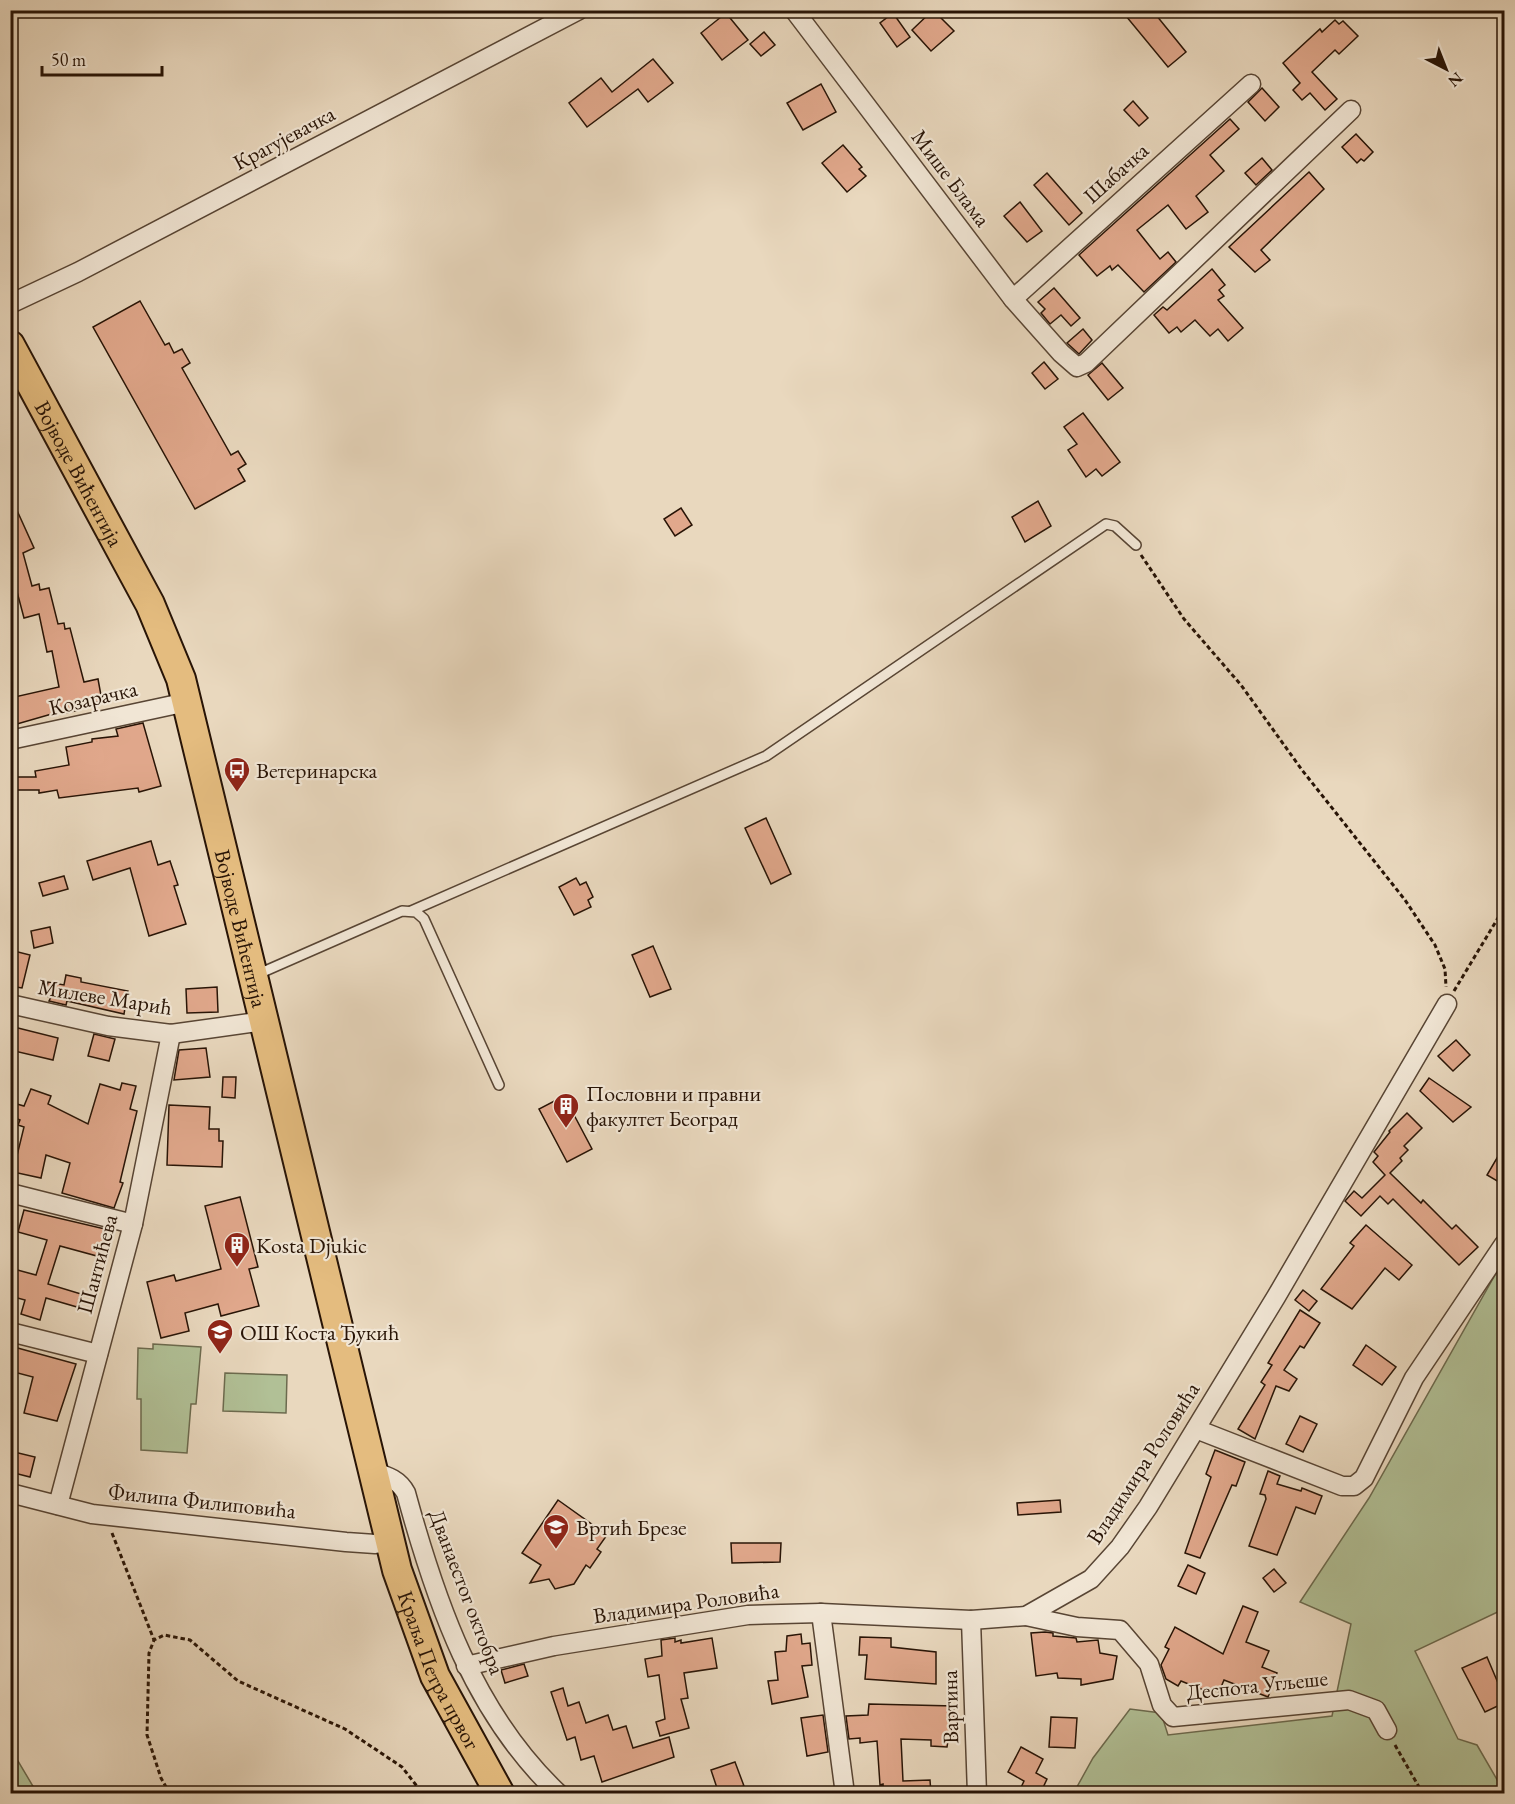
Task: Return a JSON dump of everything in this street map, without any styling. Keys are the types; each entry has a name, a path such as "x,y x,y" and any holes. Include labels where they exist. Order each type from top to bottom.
{"main road":[{"name":"Војводе Вићентија","path":"10,345 150,604 174,660 187,702 390,1541"},
{"name":"Краља Петра првог","path":"390,1541 408,1605 435,1676 500,1794"}],"street":[{"name":"Крагујевачка","path":"10,304 89,267 579,10"},
{"name":"Мише Блама","path":"794,10 1013,299 1061,353 1077,367 1086,363 1351,110"},
{"name":"Шабачка","path":"1013,299 1251,84"},
{"name":"Козарачка","path":"10,740 187,702"},
{"name":"Милеве Марић","path":"10,1004 108,1026 171,1034 264,1021"},
{"name":"Владимира Роловића","path":"466,1666 554,1646 748,1615 821,1612 970,1620 1026,1616 1091,1579 1120,1548 1196,1429 1276,1298 1447,1004"},
{"name":"Шантићева","path":"58,1505 133,1224 171,1034"},
{"path":"10,1193 133,1224"},
{"path":"1196,1429 1342,1486 1354,1486 1364,1478 1414,1378 1504,1244"},
{"path":"10,1332 98,1354"},
{"name":"Дванаестог октобра","path":"374,1472 397,1481 406,1493 425,1563 466,1666 493,1713 517,1747 559,1794"},
{"name":"Филипа Филиповића","path":"10,1494 104,1515 346,1542 375,1544 390,1541"},
{"path":"821,1612 844,1794"},
{"name":"Деспота Угљеше","path":"1026,1616 1077,1627 1120,1630 1149,1664 1162,1705 1173,1718 1349,1700 1377,1710 1387,1730"},
{"name":"Вартина","path":"970,1620 977,1794"}],"lane":[{"path":"254,976 766,756 1106,524 1115,526 1136,545"},
{"path":"411,910 424,919 500,1085"}],"path":[{"path":"1136,545 1158,584 1184,619 1241,686 1302,770 1405,900 1435,945 1445,969 1447,1004"},
{"path":"1447,1004 1504,908"},
{"path":"104,1515 154,1640"},
{"path":"170,1794 161,1778 147,1735 148,1653 154,1640 164,1635 190,1640 238,1681 345,1729 402,1767 423,1794"},
{"path":"1387,1730 1423,1794"}],"green space":[{"path":"1504,1259 1504,1609 1415,1651 1458,1739 1477,1745 1499,1783 1504,1781 1504,1793 1073,1794 1093,1758 1130,1709 1161,1713 1168,1735 1332,1716 1351,1624 1300,1602 1369,1498"},
{"path":"153,1344 201,1347 196,1404 191,1404 187,1453 141,1450 141,1399 137,1399 138,1348 153,1349"},
{"path":"225,1373 287,1375 286,1413 223,1411"},
{"path":"11,1756 18,1761 37,1793 11,1793"}],"building":[{"path":"933,10 954,31 931,51 912,30"},
{"path":"1121,10 1152,10 1186,52 1168,67"},
{"path":"726,13 748,40 722,60 701,33"},
{"path":"893,13 910,37 897,47 880,23"},
{"path":"1335,20 1339,24 1343,21 1358,36 1339,54 1335,50 1312,72 1337,99 1325,110 1310,93 1302,100 1293,90 1300,83 1283,63 1320,29 1322,32"},
{"path":"764,32 775,45 761,56 750,44"},
{"path":"653,59 673,83 648,102 638,89 587,127 569,103 601,78 612,92"},
{"path":"821,84 836,112 803,130 787,103"},
{"path":"1262,88 1279,107 1265,121 1248,102"},
{"path":"1133,101 1148,118 1139,126 1124,110"},
{"path":"1230,119 1239,129 1210,155 1224,171 1196,196 1208,212 1186,229 1168,205 1137,230 1160,259 1168,252 1176,262 1144,292 1118,265 1112,270 1110,266 1097,276 1079,255"},
{"path":"1356,134 1373,152 1364,161 1361,159 1357,163 1342,147"},
{"path":"843,145 862,167 859,169 866,176 847,192 822,163"},
{"path":"1262,158 1272,170 1256,185 1245,173"},
{"path":"1309,172 1324,189 1261,250 1270,260 1255,272 1229,247"},
{"path":"1047,173 1082,213 1069,225 1034,185"},
{"path":"1020,202 1042,231 1027,242 1004,216"},
{"path":"1212,269 1225,285 1219,290 1224,296 1218,300 1243,328 1228,341 1218,329 1210,336 1195,320 1181,332 1177,327 1169,333 1154,315 1163,307 1167,310"},
{"path":"1054,288 1080,318 1071,326 1061,315 1050,324 1041,313 1045,309 1038,302"},
{"path":"140,301 165,345 169,343 174,353 182,349 190,363 182,368 231,455 238,451 246,464 238,469 245,481 195,509 93,327"},
{"path":"1083,329 1092,340 1079,354 1067,343"},
{"path":"1044,362 1058,379 1045,389 1032,373"},
{"path":"1102,363 1123,388 1108,400 1088,375"},
{"path":"1083,413 1120,462 1102,476 1096,469 1086,477 1068,450 1077,444 1064,427"},
{"path":"10,495 34,548 23,553 32,586 39,584 40,590 49,588 58,624 64,623 65,629 70,628 84,682 98,679 102,701 78,706 79,710 62,714 62,711 10,726 10,698 59,687 52,651 47,652 39,614 24,618 15,584 13,585 10,576"},
{"path":"1038,501 1051,526 1025,542 1012,517"},
{"path":"681,508 692,525 675,536 664,519"},
{"path":"143,723 161,786 139,792 138,788 59,798 57,790 39,793 39,790 10,790 10,777 36,777 35,771 69,765 66,747 92,742 92,739 118,736 116,729"},
{"path":"766,818 791,874 771,884 745,828"},
{"path":"151,841 158,865 170,861 178,885 174,886 186,924 149,936 130,868 93,880 87,861"},
{"path":"64,876 68,889 43,896 39,883"},
{"path":"576,878 580,885 586,882 593,897 588,900 591,907 574,915 559,887"},
{"path":"50,927 53,943 34,948 31,931"},
{"path":"653,946 671,989 650,997 632,955"},
{"path":"10,950 30,955 22,988 10,986"},
{"path":"66,975 81,978 81,982 128,991 124,1014 67,1001 66,1005 49,1001 51,997 45,996 48,982 64,985"},
{"path":"217,987 218,1012 187,1013 186,989"},
{"path":"10,1026 58,1038 53,1060 10,1050"},
{"path":"94,1034 115,1039 109,1061 88,1056"},
{"path":"1456,1040 1470,1055 1453,1071 1438,1056"},
{"path":"206,1048 210,1077 174,1080 179,1050"},
{"path":"223,1077 236,1077 235,1098 222,1097"},
{"path":"1429,1078 1471,1107 1453,1122 1420,1091"},
{"path":"122,1083 136,1086 130,1109 137,1111 120,1182 123,1183 114,1208 62,1193 70,1163 46,1155 41,1178 13,1172 24,1127 18,1125 20,1120 10,1116 10,1102 24,1106 31,1089 51,1096 48,1104 88,1124 100,1084 120,1090"},
{"name":"Пословни и правни факултет Београд","path":"564,1096 592,1149 567,1162 539,1109"},
{"path":"169,1105 210,1107 209,1129 219,1129 219,1141 223,1141 222,1167 167,1165"},
{"path":"1407,1113 1422,1128 1404,1146 1408,1150 1400,1158 1402,1161 1390,1173 1421,1203 1423,1200 1452,1229 1456,1225 1478,1247 1459,1265 1393,1199 1388,1204 1380,1196 1361,1216 1345,1201 1354,1191 1362,1198 1385,1175 1373,1162 1378,1156 1374,1152 1389,1131"},
{"path":"1504,1146 1504,1185 1487,1175"},
{"name":"Kosta Djukic","path":"240,1197 258,1267 249,1269 259,1306 221,1316 218,1304 185,1313 189,1331 161,1338 147,1282 174,1275 176,1281 221,1269 205,1206"},
{"path":"24,1210 105,1229 103,1237 106,1238 101,1254 98,1253 97,1256 60,1246 48,1284 81,1294 77,1307 46,1298 40,1320 21,1314 25,1300 10,1296 10,1268 36,1275 47,1240 18,1232"},
{"path":"1366,1225 1412,1265 1399,1280 1385,1268 1352,1309 1321,1289 1354,1246 1350,1243"},
{"path":"1303,1290 1317,1301 1309,1311 1295,1300"},
{"path":"1300,1310 1320,1323 1304,1348 1300,1346 1284,1370 1297,1379 1289,1391 1276,1386 1255,1439 1238,1429 1265,1385 1261,1382 1272,1365 1268,1363"},
{"path":"1366,1345 1396,1367 1382,1385 1353,1365"},
{"path":"14,1347 76,1364 57,1421 24,1413 33,1377 10,1371"},
{"path":"1300,1416 1317,1424 1303,1452 1286,1444"},
{"path":"1215,1450 1245,1462 1236,1486 1232,1485 1200,1558 1185,1553 1211,1477 1206,1474"},
{"path":"10,1451 35,1457 30,1477 10,1472"},
{"path":"1268,1471 1280,1476 1277,1484 1301,1491 1302,1488 1322,1496 1315,1514 1296,1507 1277,1555 1249,1546 1266,1499 1265,1495 1260,1494"},
{"path":"558,1500 607,1535 597,1549 601,1552 590,1568 586,1565 574,1584 555,1589 549,1579 530,1583 541,1565 522,1553"},
{"path":"1060,1500 1061,1512 1018,1515 1017,1503"},
{"path":"731,1543 781,1543 780,1562 732,1563"},
{"path":"1188,1565 1205,1573 1196,1594 1178,1586"},
{"path":"1274,1569 1286,1583 1274,1592 1263,1578"},
{"path":"1243,1606 1258,1612 1246,1642 1269,1651 1262,1667 1277,1673 1268,1697 1224,1680 1219,1692 1213,1689 1211,1693 1181,1681 1178,1686 1166,1679 1161,1665 1169,1649 1165,1647 1175,1627 1223,1654"},
{"path":"1031,1633 1053,1633 1053,1636 1076,1638 1077,1642 1098,1640 1100,1653 1117,1656 1113,1679 1081,1685 1081,1679 1058,1678 1057,1673 1036,1676"},
{"path":"801,1634 802,1644 810,1643 812,1665 802,1666 808,1697 772,1704 768,1681 778,1680 775,1652 786,1651 787,1636"},
{"path":"860,1637 891,1638 891,1647 936,1652 936,1684 865,1679 867,1655 859,1655"},
{"path":"675,1638 675,1642 681,1640 681,1643 712,1638 717,1668 684,1673 688,1698 681,1699 689,1728 660,1736 656,1722 665,1719 659,1675 648,1677 645,1659 662,1656 661,1640"},
{"path":"1487,1657 1501,1690 1504,1689 1504,1703 1485,1712 1462,1668"},
{"path":"524,1664 528,1676 505,1683 501,1670"},
{"path":"563,1688 568,1706 579,1702 586,1723 608,1715 613,1730 626,1726 633,1748 669,1737 674,1757 602,1782 594,1756 581,1760 575,1737 567,1740 551,1692"},
{"path":"869,1704 954,1706 953,1741 948,1741 947,1747 931,1746 931,1740 901,1739 903,1781 930,1780 931,1794 884,1794 883,1784 880,1785 877,1741 860,1743 860,1738 849,1739 846,1716 868,1715"},
{"path":"823,1715 828,1752 807,1756 801,1718"},
{"path":"1051,1717 1077,1718 1075,1748 1049,1747"},
{"path":"1021,1747 1043,1759 1036,1773 1047,1779 1040,1794 1018,1794 1024,1781 1008,1772"},
{"path":"735,1762 744,1786 719,1794 711,1770"}],"place":[{"name":"Ветеринарска","path":"237,793"},
{"name":"Пословни и правни факултет Београд","path":"566,1129"},
{"name":"Kosta Djukic","path":"237,1268"},
{"name":"ОШ Коста Ђукић","path":"220,1355"},
{"name":"Вртић Брезе","path":"556,1550"}]}
